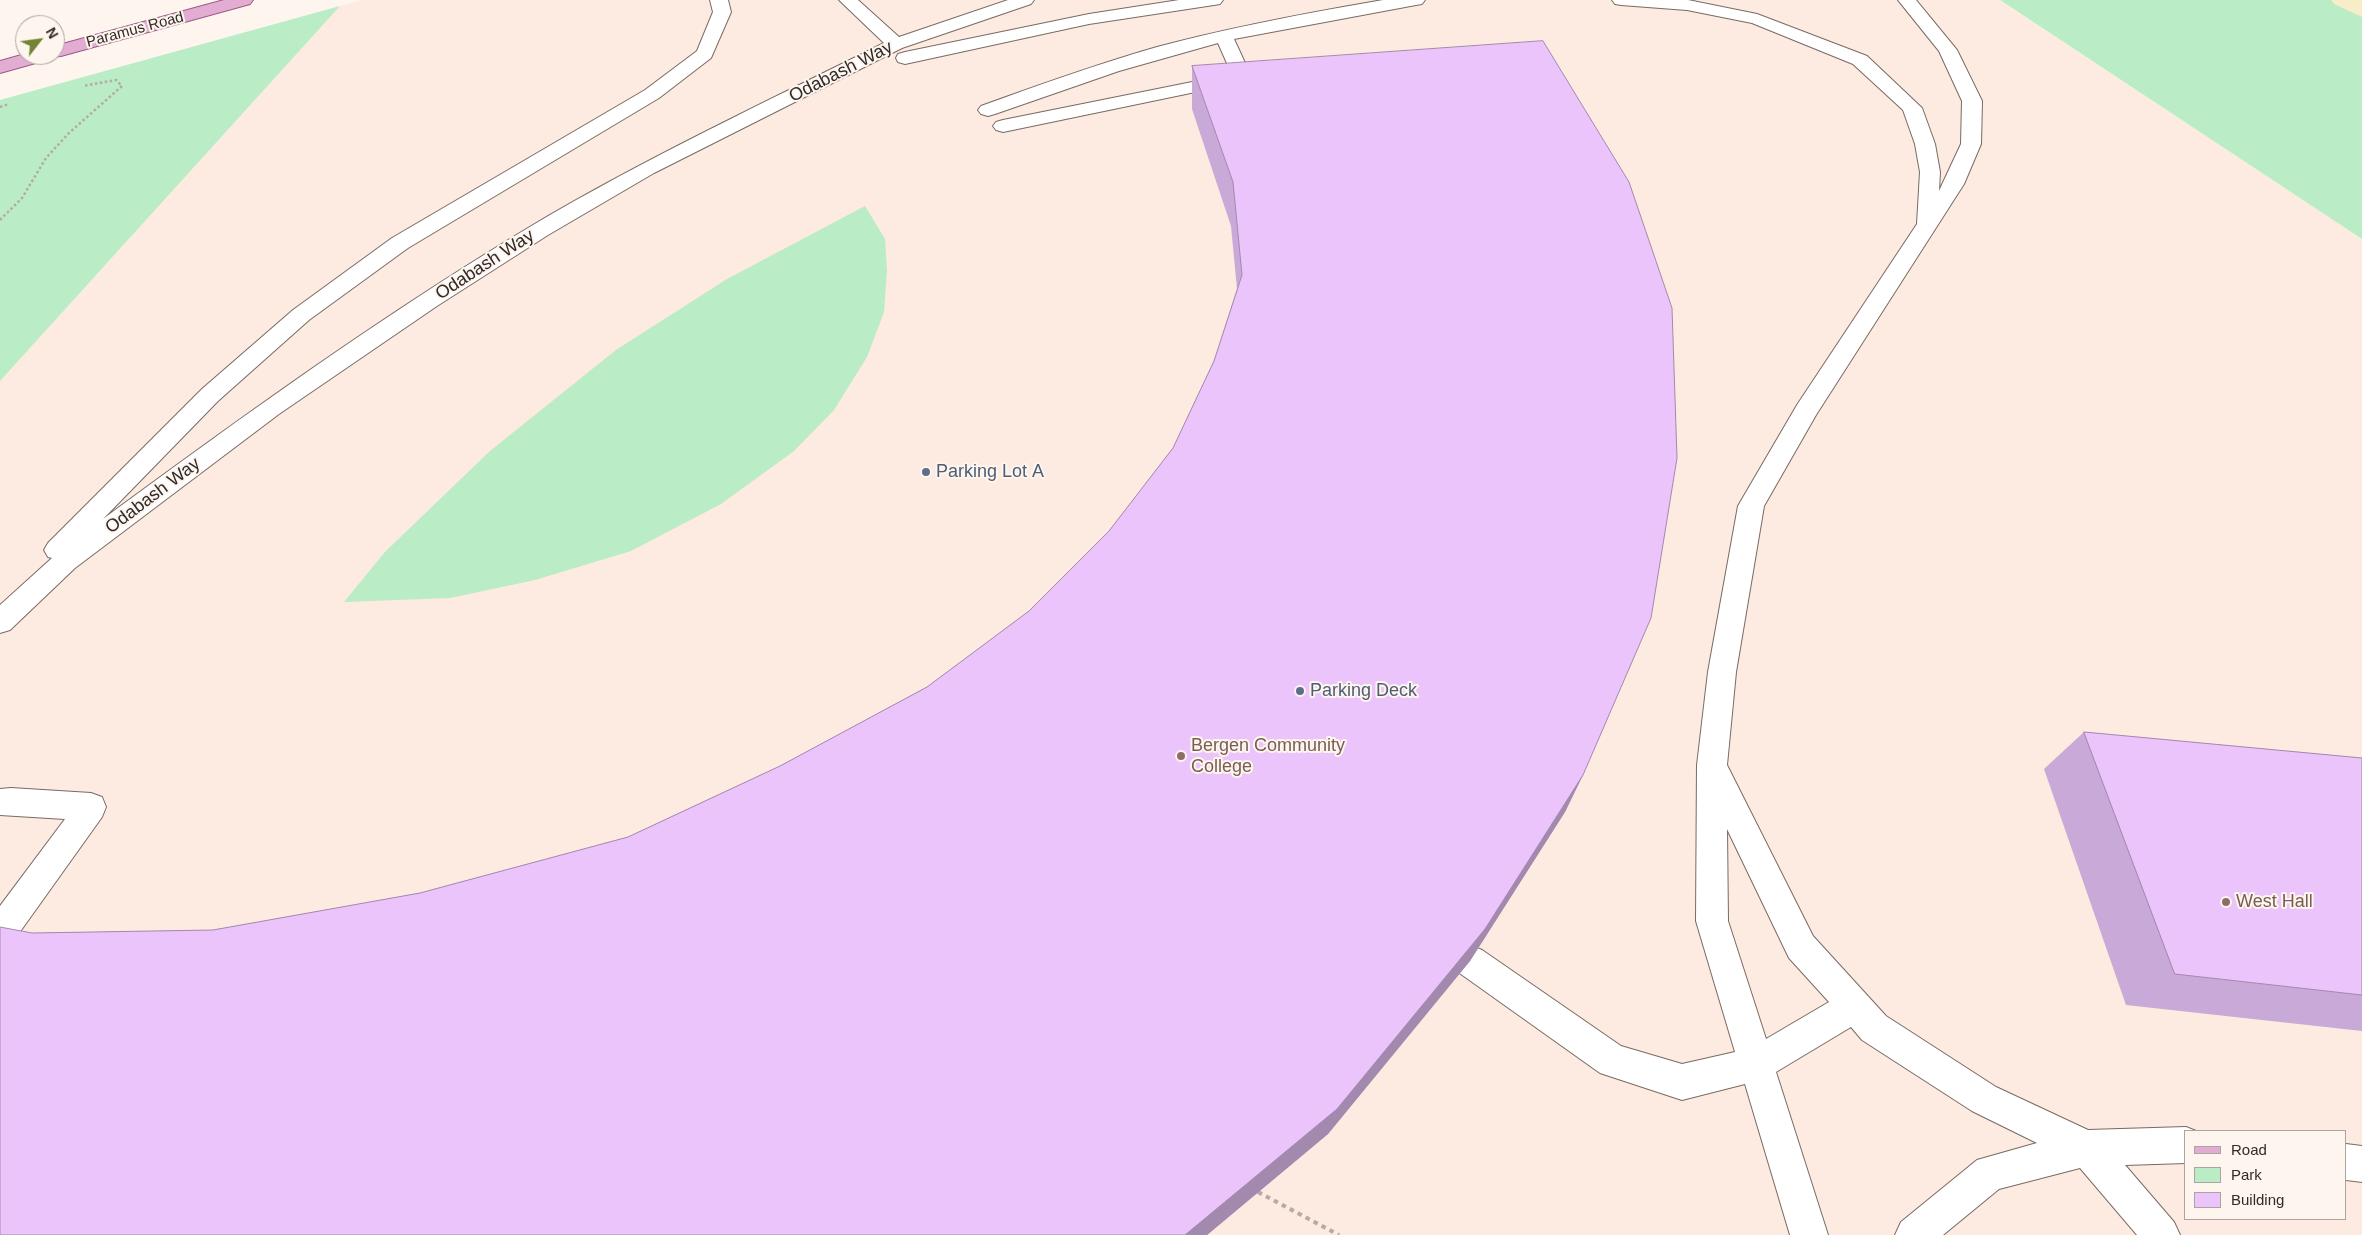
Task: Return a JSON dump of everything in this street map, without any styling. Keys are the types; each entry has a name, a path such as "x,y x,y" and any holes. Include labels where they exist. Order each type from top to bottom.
{"main road":[{"name":"Paramus Road","path":"65,49 244,0"},
{"path":"0,67 15,63"}],"street":[{"path":"0,608 210,395 301,314 400,243 652,94 704,54 722,12 719,0"},
{"path":"848,0 896,44"},
{"name":"Odabash Way","path":"0,622 81,549 270,408 429,301 540,230 648,169 896,44 1026,0"},
{"path":"833,75 966,43 1089,19 1214,0"},
{"path":"988,110 1096,71 1188,44 1360,9 1416,0"},
{"path":"1621,0 1687,5 1757,19 1860,60 1912,108 1925,144 1930,172 1926,227"},
{"path":"1809,1235 1712,921 1712,765 1722,672 1751,506 1806,411 1954,184 1971,144 1972,101 1948,50 1906,0"},
{"path":"1224,37 1251,78 1247,104"},
{"path":"1003,126 1251,78"},
{"path":"1712,765 1800,947 1874,1028 1984,1099 2088,1148 2161,1235"},
{"path":"0,802 11,801 91,807 0,932"},
{"path":"1470,961 1612,1061 1682,1082 1757,1064 1854,1006"},
{"path":"1914,1235 1990,1173 2088,1148 2184,1145"},
{"path":"2347,1162 2362,1164"}],"path":[{"path":"0,220 22,198 46,158 70,133 122,86 116,80 76,87"},
{"path":"0,107 17,102"},
{"path":"1258,1192 1339,1235"}],"shaded area":[{"name":"Bergen Community College","path":"363,0 1999,0 2362,239 2362,1235 0,1235 0,381 340,6"}],"green space":[{"path":"2000,0 2362,0 2362,239"},
{"path":"340,6 0,381 0,100"},
{"path":"865,206 885,239 887,271 884,312 867,357 834,410 794,451 721,504 631,551 535,580 450,598 344,602 385,552 490,451 616,350 727,279"}],"sand":[{"path":"2331,0 2362,0 2362,17 2334,4"}],"building":[{"name":"Parking Deck","path":"1543,41 1629,182 1672,308 1677,458 1651,618 1583,775 1485,929 1337,1109 1185,1235 0,1235 0,927 32,933 213,930 420,893 628,837 780,766 927,687 1029,611 1109,531 1173,448 1214,361 1242,275 1233,182 1192,66"},
{"name":"West Hall","path":"2084,732 2362,758 2362,995 2175,974"}],"place":[{"name":"Parking Lot A","path":"926,472"},
{"name":"Parking Deck","path":"1300,691"},
{"name":"Bergen Community College","path":"1181,756"},
{"name":"West Hall","path":"2226,902"}]}
